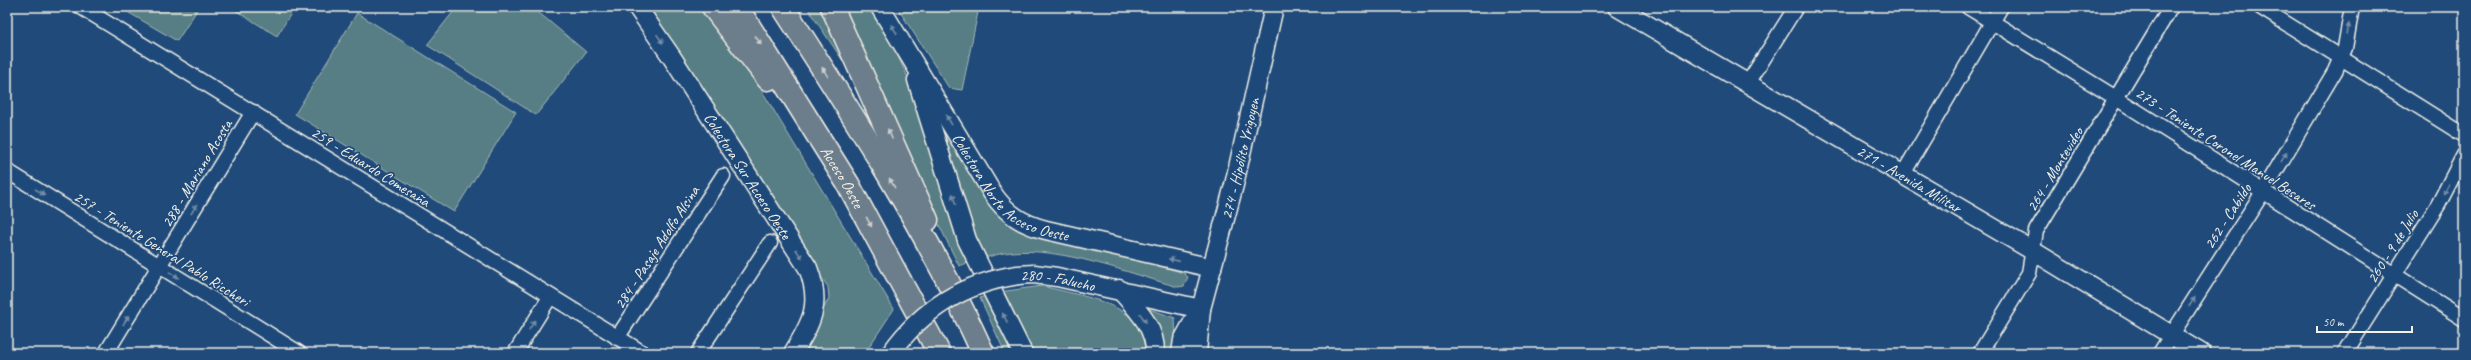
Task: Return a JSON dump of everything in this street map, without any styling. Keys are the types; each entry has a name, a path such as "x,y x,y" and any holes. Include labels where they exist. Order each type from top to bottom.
{"highway":[{"path":"713,7 848,184"},
{"name":"Acceso Oeste","path":"737,7 848,184 939,353"},
{"path":"783,7 891,181 964,312"},
{"path":"832,7 910,180 964,312 983,353"}],"street":[{"name":"259 - Eduardo Comesaña","path":"81,7 642,353"},
{"name":"Colectora Sur Acceso Oeste","path":"637,7 671,56 808,268 814,290 813,317 810,327 793,353"},
{"name":"Colectora Norte Acceso Oeste","path":"880,7 908,50 993,194 1010,215 1021,222 1046,230 1212,268"},
{"name":"274 - Hipólito Yrigoyen","path":"1197,353 1201,308 1234,185 1274,7"},
{"name":"271 - Avenida Militar","path":"1617,7 2033,251 2201,353"},
{"path":"1748,83 1796,7"},
{"name":"273 - Teniente Coronel Manuel Besares","path":"1968,7 2116,98 2393,276 2464,319"},
{"path":"1903,174 2001,7"},
{"name":"264 - Montevideo","path":"1980,353 2029,273 2036,231 2171,7"},
{"path":"2260,7 2464,135"},
{"name":"262 - Cabildo","path":"2160,353 2263,192 2341,59 2352,7"},
{"path":"908,50 967,240 1023,353"},
{"name":"288 - Mariano Acosta","path":"106,353 253,112"},
{"name":"260 - 9 de Julio","path":"2345,353 2438,205 2464,155"},
{"name":"257 - Teniente General Pablo Riccheri","path":"7,171 299,353"},
{"name":"284 - Pasaje Adolfo Alsina","path":"617,338 723,176"},
{"path":"698,353 770,243"},
{"name":"280 - Falucho","path":"891,353 916,323 950,297 976,285 1018,275 1034,274 1058,277 1201,308"},
{"path":"1119,289 1148,324 1155,347 1155,353"},
{"path":"515,353 550,297"},
{"name":"274 - Hipólito Yrigoyen","path":"1181,353 1183,340 1201,308"}],"green space":[{"path":"119,7 199,7 177,41"},
{"path":"230,7 295,7 277,36"},
{"path":"457,7 532,7 586,52 536,115 427,45"},
{"path":"646,7 700,7 756,81 894,309 865,353 799,353 829,298 828,287"},
{"path":"807,7 823,7 866,95 814,18"},
{"path":"840,7 874,7 877,12 911,84 970,262 959,266 889,122"},
{"path":"897,7 979,7 962,90 949,88"},
{"path":"357,13 516,112 454,212 295,114"},
{"path":"937,117 1009,223 1184,273 1188,277 1184,286 1178,287 1095,262 1051,253 1031,251 1011,252 981,259"},
{"path":"1042,286 1091,298 1108,304 1123,312 1136,322 1144,336 1148,353 1029,353 999,292"},
{"path":"989,294 1020,353 1005,353 980,298"},
{"path":"1141,306 1175,318 1176,344 1174,353 1161,353"}]}
